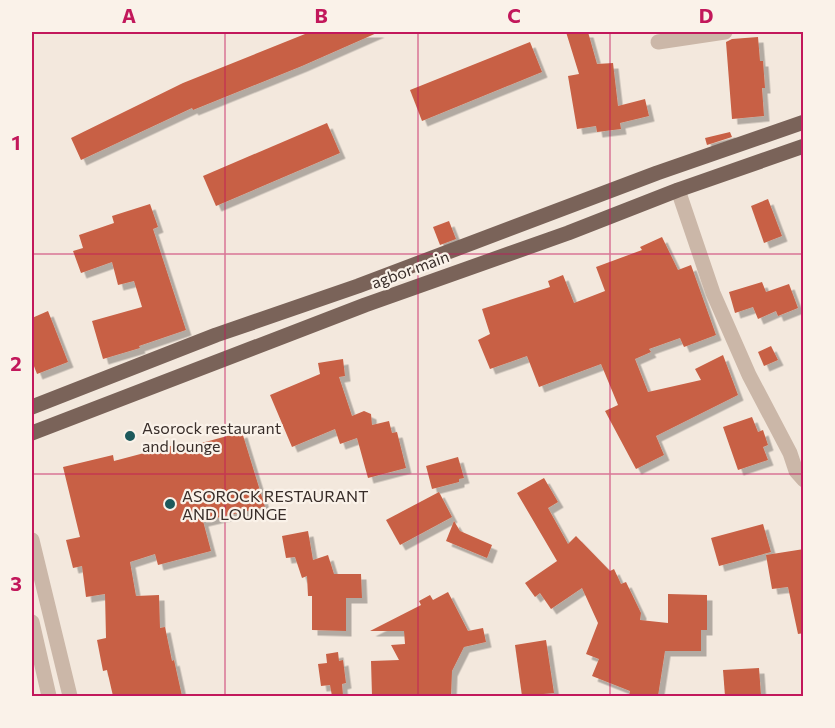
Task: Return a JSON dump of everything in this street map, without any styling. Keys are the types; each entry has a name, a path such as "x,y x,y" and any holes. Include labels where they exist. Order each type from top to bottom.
{"main road":[{"name":"agbor main","path":"32,407 216,335 358,286 657,173 804,122"},
{"name":"agbor main","path":"32,433 365,305 804,146"}],"street":[{"path":"658,42 725,32"},
{"path":"678,190 713,293 749,375 797,451 796,471 804,480"},
{"path":"32,540 70,696"},
{"path":"32,622 49,696"}],"building":[{"path":"310,32 379,32 302,66 193,110 192,108 81,160 71,138 183,83"},
{"path":"566,32 588,32 597,64 613,63 618,106 645,99 649,116 620,123 621,129 597,132 596,126 577,129 568,76 579,74"},
{"path":"758,37 760,61 763,61 764,116 732,119 726,42 732,39"},
{"path":"530,42 542,72 422,121 410,90"},
{"path":"327,123 340,153 216,206 203,176"},
{"path":"730,132 732,137 707,145 705,138"},
{"path":"768,199 782,236 764,243 751,206"},
{"path":"150,204 158,227 153,229 186,330 139,346 140,348 103,359 92,321 142,307 134,281 118,285 112,262 81,273 73,251 83,248 79,235 114,223 112,216"},
{"path":"449,221 456,239 440,245 433,227"},
{"path":"662,237 678,270 691,265 716,335 684,347 680,338 649,349 651,352 635,359 648,392 701,380 695,369 723,355 738,395 656,436 664,455 636,469 605,411 618,405 601,364 539,387 527,356 490,369 478,340 490,334 482,309 550,287 548,281 563,275 574,303 605,291 596,267 642,250 640,247"},
{"path":"762,282 766,292 789,284 798,308 778,316 776,311 758,319 753,307 735,313 729,292"},
{"path":"48,311 68,362 37,374 32,361 32,318"},
{"path":"771,346 778,360 764,366 758,352"},
{"path":"343,359 345,376 339,377 352,416 364,411 371,414 372,425 389,421 392,433 397,432 406,468 368,478 357,438 340,444 335,429 292,447 270,395 320,374 318,363"},
{"path":"752,417 758,432 763,430 768,445 763,447 768,460 738,470 723,427"},
{"path":"242,432 265,507 203,521 211,551 158,565 155,554 130,562 136,596 159,595 160,628 165,627 182,696 113,696 107,670 103,671 97,640 106,638 105,594 86,597 82,566 73,568 66,540 80,537 63,467 113,455 114,461 182,443 183,448"},
{"path":"458,457 464,478 459,479 459,482 432,489 426,466"},
{"path":"544,478 558,502 548,508 568,544 576,536 610,571 614,569 621,584 626,582 641,613 640,620 668,623 668,594 707,595 707,630 701,630 701,651 665,651 658,696 629,696 630,691 592,676 599,659 586,654 598,623 582,588 551,609 540,593 535,597 525,583 557,561 517,493"},
{"path":"439,492 452,517 400,545 386,520"},
{"path":"454,521 460,531 492,545 487,558 446,541"},
{"path":"763,524 771,552 719,566 711,538"},
{"path":"308,531 313,560 328,555 334,574 361,574 362,598 346,598 346,631 312,630 312,596 308,596 307,576 302,578 295,557 286,558 282,536"},
{"path":"804,549 804,633 798,634 788,587 772,589 766,555"},
{"path":"448,592 468,631 483,628 486,642 464,647 452,671 451,696 372,696 371,661 399,660 391,645 405,644 404,631 370,631 421,605 419,601 430,595 433,600"},
{"path":"546,640 554,693 522,696 515,645"},
{"path":"338,652 339,661 343,660 346,683 342,684 343,695 332,696 330,685 321,686 318,664 327,663 326,654"},
{"path":"759,668 761,696 725,696 723,670"}],"place":[{"name":"Asorock restaurant and lounge","path":"130,436"},
{"name":"ASOROCK RESTAURANT AND LOUNGE","path":"170,504"}]}
